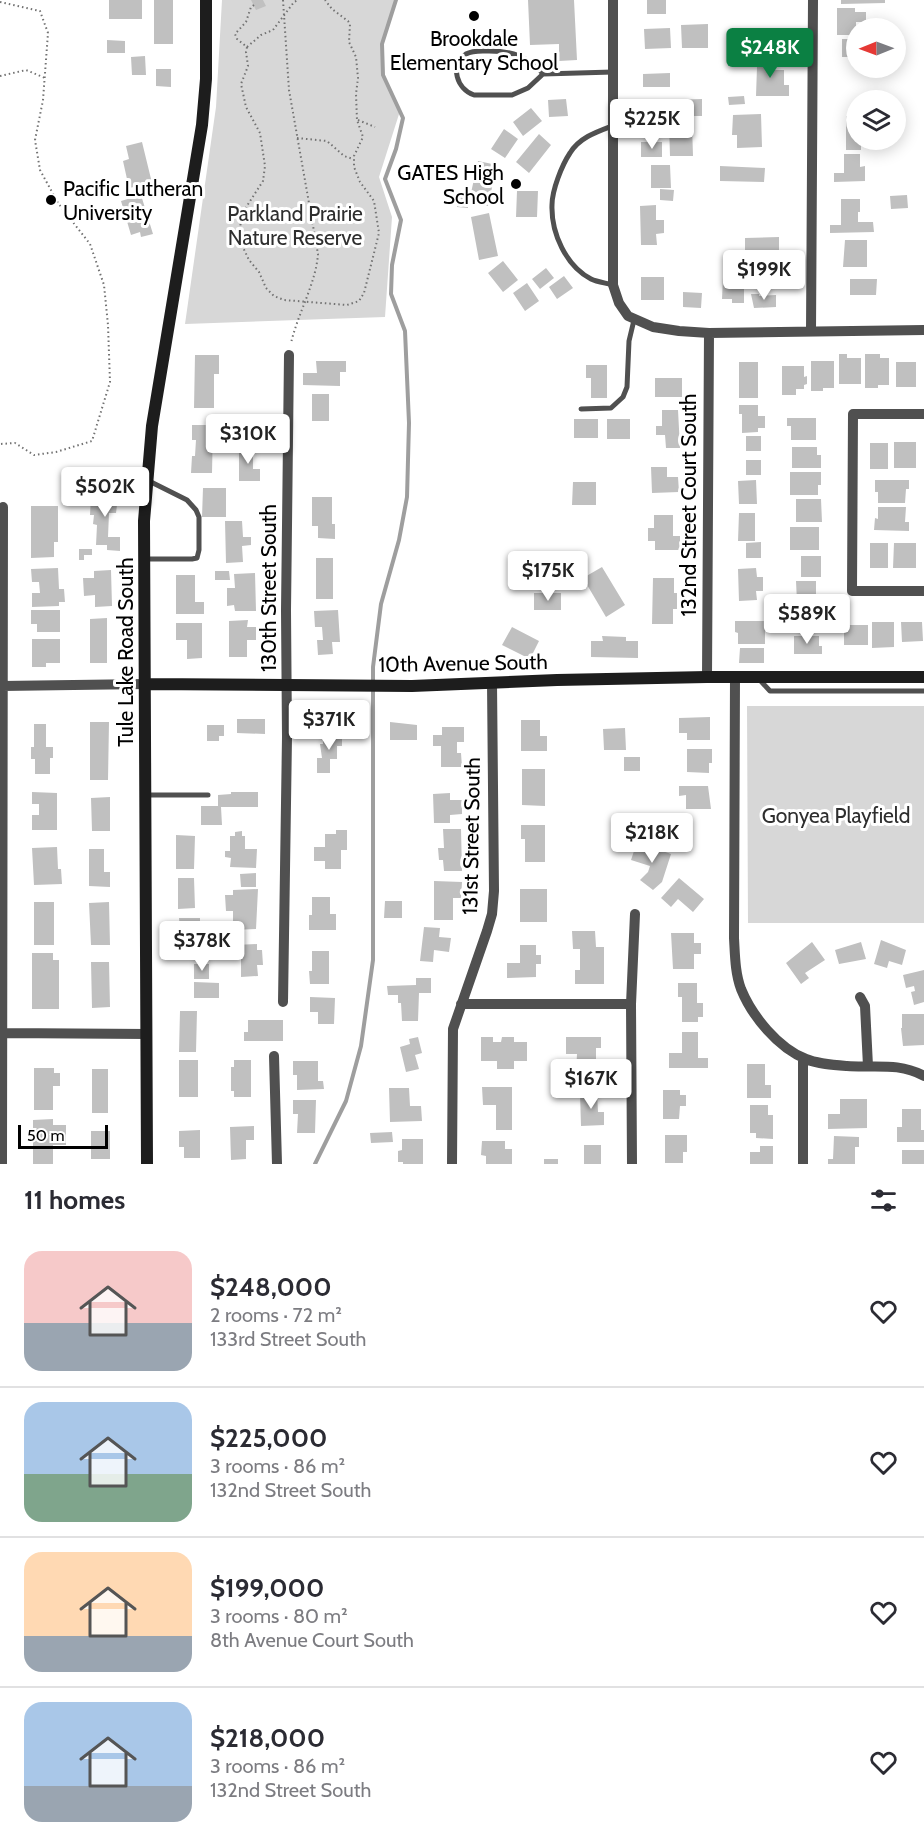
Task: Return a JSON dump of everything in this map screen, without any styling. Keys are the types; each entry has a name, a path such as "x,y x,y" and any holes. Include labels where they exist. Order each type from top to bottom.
{"street":[{"name":"Tule Lake Road South","path":"147,1164 145,559 147,480 152,426 202,125 206,79 206,0"},
{"path":"613,0 613,285 623,311 634,320 653,327 709,333 924,330"},
{"path":"811,331 813,0"},
{"name":"132nd Street Court South","path":"707,677 709,333"},
{"name":"130th Street South","path":"283,1002 289,355"},
{"path":"924,414 853,414 852,591 924,591"},
{"path":"2,1164 3,507"},
{"name":"10th Avenue South","path":"2,686 145,684 412,686 757,676 924,677"},
{"path":"735,677 735,949 738,975 747,1001 769,1033 803,1059 816,1063 901,1067 924,1076"},
{"name":"131st Street South","path":"452,1164 453,1029 492,914 494,891 492,683"},
{"path":"632,1164 631,1004 634,914"},
{"path":"860,997 865,1006 868,1066"},
{"path":"461,1004 631,1004"},
{"path":"2,1033 147,1034"},
{"path":"274,1056 277,1164"},
{"path":"803,1059 803,1164"}],"lane":[{"path":"543,74 522,56 506,51 468,53 459,61 456,73 459,84 468,93 474,95 512,94 528,88 543,74 613,72"},
{"path":"613,125 584,138 570,152 559,174 552,205 556,232 567,259 591,279 613,285"},
{"path":"581,409 611,408 623,396 627,387 629,341 634,320"},
{"path":"145,559 192,559 197,558 199,550 199,517 196,510 188,500 147,480"},
{"path":"757,676 770,691 924,691"},
{"path":"146,795 208,795"}],"path":[{"path":"284,0 286,69 318,246 315,273 295,327 289,355"},
{"path":"298,0 273,30 261,35 247,47 248,66 241,84 246,107 260,133 265,166 263,181 243,212 238,231 239,243 270,293 284,300 351,305 359,301 364,293 380,233 374,201 360,182 354,167 353,159 362,141 362,133 357,120 358,78 356,57 349,42 350,24 325,0"},
{"path":"0,2 40,11 48,33 45,78 35,140 40,170 58,203 90,244 104,285 110,382 92,441 56,452 34,455 15,443 0,444"},
{"path":"247,47 237,39 236,32 246,22 251,7 254,5"},
{"path":"0,76 26,70 45,78"},
{"path":"357,120 375,127"},
{"path":"297,138 327,141 344,156 353,159"}],"green space":[{"name":"Parkland Prairie Nature Reserve","path":"222,0 396,0 382,44 383,75 400,111 379,177 392,217 385,317 185,324 216,107"},
{"name":"Gonyea Playfield","path":"747,706 924,706 924,923 748,923"}],"building":[{"path":"109,0 142,0 142,19 109,19"},
{"path":"154,0 173,0 173,44 154,44"},
{"path":"251,0 263,0 266,6 256,10"},
{"path":"528,0 574,0 577,60 559,61 559,44 530,45"},
{"path":"647,0 666,0 666,14 647,14"},
{"path":"841,0 885,0 885,3 841,4"},
{"path":"837,8 855,8 855,12 866,12 866,18 846,18 846,35 837,35"},
{"path":"708,24 708,48 682,48 681,25"},
{"path":"670,28 671,48 645,49 644,29"},
{"path":"842,39 846,39 846,57 842,57"},
{"path":"107,40 125,41 125,53 107,53"},
{"path":"145,56 146,75 132,75 131,57"},
{"path":"754,58 774,58 774,70 784,70 784,85 789,85 789,96 756,96 757,67 754,67"},
{"path":"156,69 171,69 171,87 156,86"},
{"path":"670,73 670,87 643,87 643,74"},
{"path":"744,96 745,104 729,105 728,97"},
{"path":"566,99 568,116 549,117 548,100"},
{"path":"702,99 702,116 671,116 671,100"},
{"path":"640,105 668,105 668,116 640,116"},
{"path":"531,108 542,121 523,136 513,122"},
{"path":"761,114 762,147 737,148 737,135 732,135 733,115"},
{"path":"669,125 692,125 693,156 670,156"},
{"path":"504,129 518,139 505,158 491,149"},
{"path":"539,134 551,145 529,173 516,162"},
{"path":"142,142 152,183 129,188 123,161 129,159 126,146"},
{"path":"641,142 662,142 662,157 641,157"},
{"path":"844,154 860,154 860,167 865,166 865,181 834,182 834,173 844,173"},
{"path":"478,161 497,165 488,206 469,202"},
{"path":"651,165 670,165 671,188 651,188"},
{"path":"720,166 765,168 764,182 720,181"},
{"path":"660,189 674,190 673,201 660,200"},
{"path":"517,191 538,191 537,217 516,217"},
{"path":"457,194 468,194 468,208 457,207"},
{"path":"141,195 153,234 141,237 140,232 131,235 121,201"},
{"path":"907,195 908,208 891,209 890,196"},
{"path":"841,199 860,199 858,222 873,222 874,232 830,233 830,225 841,225"},
{"path":"656,205 656,220 664,220 664,233 656,234 657,245 641,245 640,206"},
{"path":"489,213 498,256 479,260 471,217"},
{"path":"779,237 779,255 745,255 745,238"},
{"path":"845,240 867,240 867,267 843,267"},
{"path":"503,261 518,280 503,292 488,273"},
{"path":"546,268 554,278 540,289 532,279"},
{"path":"564,276 573,288 557,299 549,287"},
{"path":"641,277 664,277 664,300 641,300"},
{"path":"723,277 744,277 744,303 732,303 732,299 722,299"},
{"path":"850,279 877,279 876,295 850,295"},
{"path":"527,283 539,301 525,311 513,293"},
{"path":"683,292 702,293 701,308 683,307"},
{"path":"751,294 776,295 776,307 754,308"},
{"path":"839,354 847,354 847,358 861,358 861,384 839,384"},
{"path":"865,354 880,354 880,358 889,358 889,385 865,388"},
{"path":"195,355 219,355 219,374 214,374 214,408 194,408"},
{"path":"316,361 346,361 346,372 340,372 340,386 303,385 303,373 317,373"},
{"path":"811,361 834,361 834,388 811,391"},
{"path":"739,362 758,362 758,398 739,398"},
{"path":"896,362 916,362 916,387 896,387"},
{"path":"586,365 607,365 607,398 591,398 591,378 586,378"},
{"path":"782,366 804,366 804,377 807,376 807,384 804,385 804,389 796,389 796,395 782,395"},
{"path":"655,378 682,378 682,397 655,397"},
{"path":"312,394 329,394 329,421 312,421"},
{"path":"739,405 758,405 758,416 765,416 765,428 758,428 758,432 742,433 742,414 739,414"},
{"path":"662,410 678,410 680,448 666,448 665,435 656,435 656,426 662,426"},
{"path":"787,418 816,418 816,440 791,440 791,426 787,426"},
{"path":"574,419 598,419 598,438 574,438"},
{"path":"607,419 630,419 630,439 607,439"},
{"path":"192,425 213,425 212,473 191,473 196,440 192,440"},
{"path":"746,436 761,436 761,451 746,451"},
{"path":"894,442 916,442 916,468 894,468"},
{"path":"870,443 888,443 888,469 870,469"},
{"path":"239,446 253,446 253,469 260,469 260,481 239,481"},
{"path":"792,447 817,447 817,455 821,455 821,468 792,468"},
{"path":"746,460 761,460 761,475 746,475"},
{"path":"651,467 667,467 667,477 678,477 679,492 652,493"},
{"path":"790,472 821,472 818,495 790,495"},
{"path":"756,480 757,504 739,504 738,481"},
{"path":"875,480 909,480 905,503 878,503"},
{"path":"573,482 596,482 596,505 572,505"},
{"path":"203,488 226,488 226,517 202,517"},
{"path":"103,489 119,489 116,513 109,513 108,537 120,537 120,551 107,550 107,545 96,545 97,525 93,524 94,515 90,515 91,497 103,497"},
{"path":"312,497 332,497 332,524 335,524 335,539 318,538 318,526 312,526"},
{"path":"796,499 821,499 822,522 796,522"},
{"path":"31,506 58,506 58,542 54,542 54,557 31,558"},
{"path":"878,507 906,507 905,522 909,522 909,531 874,530 875,518 878,519"},
{"path":"739,513 755,513 755,541 738,541"},
{"path":"654,515 673,515 673,536 680,536 680,550 655,550 655,541 648,541 648,528 654,528"},
{"path":"225,521 242,521 243,537 251,537 251,545 242,546 243,562 226,563"},
{"path":"790,527 819,527 819,550 790,550"},
{"path":"761,542 761,558 746,558 746,543"},
{"path":"870,543 888,543 888,568 870,568"},
{"path":"894,543 916,543 916,568 893,568"},
{"path":"79,549 92,549 92,555 84,555 84,560 79,560"},
{"path":"801,556 821,556 821,577 801,577"},
{"path":"316,558 333,558 333,599 316,599"},
{"path":"602,567 625,605 606,617 583,578"},
{"path":"58,568 59,589 64,589 65,602 59,602 59,606 32,607 32,593 40,593 39,582 32,582 31,569"},
{"path":"756,568 757,577 763,577 763,591 756,591 757,600 739,601 738,569"},
{"path":"111,570 112,606 95,607 95,595 84,596 83,578 94,578 94,571"},
{"path":"215,571 229,571 230,580 215,580"},
{"path":"255,573 256,611 235,611 234,605 227,606 227,588 235,588 234,574"},
{"path":"176,575 195,575 195,602 204,602 204,614 176,614"},
{"path":"653,578 674,578 677,609 673,609 673,624 652,624"},
{"path":"796,581 816,581 816,602 797,602"},
{"path":"534,593 561,593 561,610 534,610"},
{"path":"801,608 821,608 821,629 802,629"},
{"path":"31,610 60,610 60,632 37,632 37,624 31,624"},
{"path":"338,610 340,642 332,642 333,654 318,655 317,640 323,640 322,627 315,627 314,611"},
{"path":"107,618 107,663 90,663 90,619"},
{"path":"248,620 247,627 256,627 256,640 247,640 247,657 229,657 229,621"},
{"path":"735,621 765,621 765,644 738,644"},
{"path":"872,622 894,622 894,647 872,648"},
{"path":"901,622 922,622 923,641 902,642"},
{"path":"176,623 202,623 202,658 187,659 187,640 176,640"},
{"path":"844,625 868,625 868,645 844,645"},
{"path":"512,627 539,641 530,659 502,645"},
{"path":"602,636 626,637 626,641 638,641 638,658 591,657 591,641 603,641"},
{"path":"794,636 819,636 822,654 794,654"},
{"path":"32,639 60,639 60,663 46,663 46,667 32,667"},
{"path":"740,648 764,648 764,663 739,663"},
{"path":"710,717 710,740 687,740 687,733 679,733 679,718"},
{"path":"237,719 265,719 265,734 237,733"},
{"path":"521,720 540,720 540,736 547,736 547,751 521,751"},
{"path":"90,722 109,722 108,780 90,780"},
{"path":"390,722 417,725 417,740 390,740"},
{"path":"34,724 46,724 46,747 53,747 50,774 35,774 35,759 31,759 31,747 34,747"},
{"path":"207,725 224,725 224,736 219,736 219,741 207,741"},
{"path":"442,727 464,727 464,742 457,742 457,753 461,753 462,767 441,767 441,746 433,746 433,735 442,735"},
{"path":"625,728 626,750 604,750 603,729"},
{"path":"323,732 342,732 342,746 337,746 337,759 330,759 330,773 317,773 317,758 322,758 320,744 323,744"},
{"path":"687,749 712,749 709,773 687,772"},
{"path":"624,757 640,757 640,771 624,771"},
{"path":"522,769 545,769 545,806 522,805"},
{"path":"679,786 708,786 711,809 686,809 686,795 679,796"},
{"path":"32,792 57,793 57,830 32,830 32,815 39,815 39,804 32,804"},
{"path":"231,792 258,792 258,807 221,807 222,825 201,825 201,806 218,806 218,795 231,794"},
{"path":"450,793 450,800 462,800 462,814 450,815 450,823 434,823 433,794"},
{"path":"110,797 110,831 92,831 91,798"},
{"path":"521,825 545,825 545,862 525,862 525,839 521,839"},
{"path":"443,829 461,829 462,871 444,871 443,860 439,860 438,848 444,848"},
{"path":"336,830 347,830 347,850 341,850 341,869 325,869 325,861 314,861 314,847 325,847 325,834 336,834"},
{"path":"242,831 242,836 245,836 245,849 257,849 256,868 230,867 231,858 225,857 225,851 230,851 230,836 235,836 235,832"},
{"path":"176,835 195,836 194,869 176,869"},
{"path":"637,842 671,854 662,882 653,890 640,880 648,872 650,866 631,860"},
{"path":"57,847 58,869 61,869 62,884 34,885 32,848"},
{"path":"89,849 104,849 104,872 110,872 110,887 89,886"},
{"path":"256,873 256,887 241,887 240,874"},
{"path":"178,878 194,878 195,908 178,909"},
{"path":"679,878 704,899 693,912 678,899 671,907 661,898"},
{"path":"434,881 462,882 461,898 453,898 453,920 434,920"},
{"path":"258,889 256,929 233,930 233,911 226,911 225,895 233,895 233,890"},
{"path":"520,889 547,889 547,922 520,922"},
{"path":"312,897 330,897 330,914 336,914 336,930 309,930"},
{"path":"385,901 402,901 402,918 384,918"},
{"path":"34,902 54,902 54,945 34,945"},
{"path":"109,902 110,945 91,945 89,903"},
{"path":"179,918 200,918 200,934 204,934 204,944 181,944"},
{"path":"424,927 440,928 439,937 451,938 449,952 434,950 433,962 420,961"},
{"path":"572,931 595,931 596,947 604,947 604,984 575,984 575,970 580,970 580,949 573,949"},
{"path":"671,933 694,933 694,943 701,943 701,954 694,954 694,969 673,969"},
{"path":"881,940 906,950 902,965 889,961 887,968 874,964"},
{"path":"812,942 825,960 805,973 809,978 801,984 786,963"},
{"path":"861,942 866,959 839,964 835,950"},
{"path":"257,944 257,950 262,950 263,965 257,965 258,976 241,977 241,955 236,955 235,945"},
{"path":"520,945 536,945 536,955 541,955 541,964 536,964 536,977 507,978 507,963 520,963"},
{"path":"312,951 329,951 329,984 310,984"},
{"path":"32,953 53,953 53,960 59,960 59,1009 32,1009"},
{"path":"91,962 109,962 110,1007 92,1008"},
{"path":"194,964 209,964 209,979 194,979"},
{"path":"924,970 924,1002 914,1005 911,992 915,991 914,986 906,988 903,975"},
{"path":"416,978 431,978 431,993 419,993 418,1021 402,1021 398,995 388,995 387,986 416,985"},
{"path":"194,982 219,983 219,998 194,998"},
{"path":"678,983 697,983 697,1003 703,1003 703,1017 698,1017 698,1022 682,1022 682,997 678,997"},
{"path":"310,997 335,998 334,1024 318,1024 318,1012 310,1012"},
{"path":"180,1011 197,1011 196,1052 179,1052"},
{"path":"902,1014 924,1014 924,1045 903,1046"},
{"path":"248,1020 283,1020 283,1041 244,1041 244,1032 248,1032"},
{"path":"682,1032 698,1032 698,1058 708,1058 708,1068 669,1068 669,1053 682,1053"},
{"path":"418,1037 422,1053 415,1055 419,1069 406,1072 400,1047 410,1044 409,1039"},
{"path":"481,1037 493,1037 493,1042 501,1042 502,1037 514,1037 514,1042 527,1042 527,1061 514,1061 514,1069 497,1069 497,1061 481,1061"},
{"path":"566,1037 601,1037 601,1048 596,1048 596,1072 576,1072 577,1054 566,1054"},
{"path":"179,1060 198,1060 198,1097 179,1097"},
{"path":"234,1060 251,1060 251,1097 234,1097 234,1091 231,1091 231,1067 234,1067"},
{"path":"293,1061 318,1061 318,1081 323,1081 324,1089 297,1090 297,1075 293,1075"},
{"path":"747,1064 765,1064 765,1085 771,1085 771,1098 747,1098"},
{"path":"34,1068 54,1068 54,1073 60,1073 60,1086 53,1086 53,1110 34,1110"},
{"path":"92,1069 108,1069 108,1113 92,1113"},
{"path":"482,1087 512,1087 512,1130 496,1130 496,1105 483,1105"},
{"path":"389,1088 409,1088 410,1106 421,1106 422,1121 390,1122"},
{"path":"663,1090 680,1090 680,1095 686,1095 686,1106 680,1106 679,1119 663,1119"},
{"path":"597,1092 598,1112 604,1112 604,1125 581,1126 580,1093"},
{"path":"840,1099 867,1099 867,1128 828,1129 828,1114 840,1114"},
{"path":"293,1100 316,1100 315,1133 297,1133 298,1114 293,1114"},
{"path":"750,1105 768,1105 768,1115 773,1115 773,1139 756,1138 756,1133 750,1133"},
{"path":"902,1109 921,1109 921,1130 924,1130 924,1142 897,1142 897,1127 902,1127"},
{"path":"53,1119 53,1125 66,1125 66,1145 53,1145 53,1164 33,1164 33,1139 29,1139 29,1133 33,1133 33,1120"},
{"path":"254,1126 254,1140 246,1140 246,1159 231,1160 230,1127"},
{"path":"200,1130 200,1158 184,1158 184,1147 179,1147 179,1131"},
{"path":"91,1131 110,1131 110,1159 91,1159"},
{"path":"392,1132 393,1142 371,1143 370,1133"},
{"path":"665,1135 687,1135 687,1152 683,1152 683,1163 665,1163"},
{"path":"834,1136 859,1137 859,1147 855,1147 855,1164 828,1164 828,1159 833,1159"},
{"path":"402,1139 423,1139 423,1164 398,1162 398,1151 402,1150"},
{"path":"482,1141 505,1141 505,1149 512,1149 512,1164 486,1164 486,1156 481,1155"},
{"path":"584,1145 601,1145 601,1164 584,1164"},
{"path":"760,1146 773,1146 773,1164 750,1164 750,1152 760,1152"},
{"path":"902,1150 924,1150 924,1164 902,1164"},
{"path":"544,1159 558,1159 558,1164 544,1164"}],"waterway":[{"path":"315,1164 346,1101 361,1046 373,960 373,667 381,604 399,540 407,497 409,423 405,331 391,294 392,265 401,220 385,179 396,149 403,118 383,75 382,44 396,0"}],"place":[{"name":"Brookdale Elementary School","path":"474,16"},
{"name":"GATES High School","path":"516,184"},
{"name":"Pacific Lutheran University","path":"51,200"}]}
